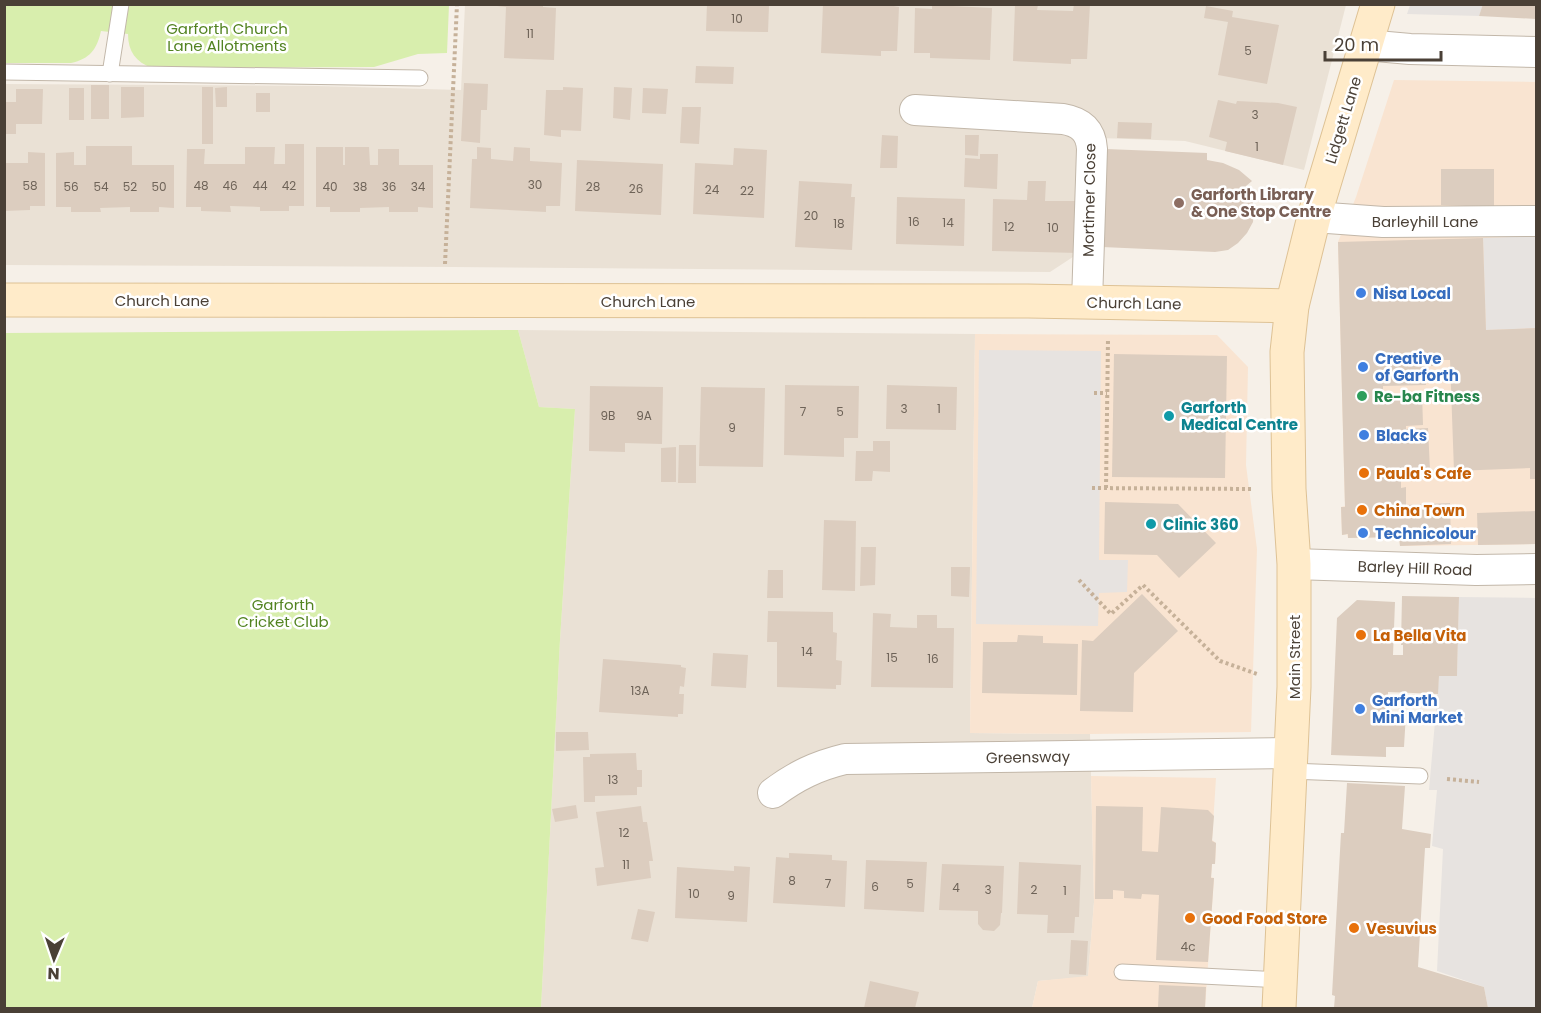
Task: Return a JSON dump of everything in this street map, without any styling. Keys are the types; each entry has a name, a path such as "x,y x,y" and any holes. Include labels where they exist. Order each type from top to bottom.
{"street":[{"name":"Lidgett Lane","path":"1292,306 1314,217 1378,4"},
{"path":"1365,45 1410,49 1536,52"},
{"name":"Mortimer Close","path":"915,110 1064,118 1081,124 1088,131 1092,149 1098,302"},
{"name":"Barleyhill Lane","path":"1314,217 1383,222 1536,221"},
{"name":"Church Lane","path":"4,300 1098,302 1292,306"},
{"name":"Main Street","path":"1279,994 1294,687 1294,564 1289,489 1287,352 1292,306"},
{"name":"Barley Hill Road","path":"1294,564 1476,570 1536,569"},
{"name":"Greensway","path":"773,793 794,777 818,766 844,759 1291,762"}],"lane":[{"path":"110,74 121,4"},
{"path":"4,72 420,78"},
{"path":"1291,762 1420,776"},
{"path":"1122,972 1279,994"}],"path":[{"path":"443,300 457,4"},
{"path":"1098,302 1107,393 1106,488"},
{"path":"1094,393 1107,393"},
{"path":"1092,488 1289,489"},
{"path":"1079,580 1111,614 1143,585 1220,661 1294,687"}],"shaded area":[{"path":"465,5 1346,5 1304,170 1185,141 1072,137 1078,144 1079,253 1050,272 5,265 5,84 317,86 461,90"},
{"path":"1410,5 1483,5 1479,16 1407,14"},
{"path":"1394,80 1536,82 1536,544 1400,546 1399,537 1348,538 1347,534 1342,535 1341,507 1345,506 1338,242 1356,197"},
{"path":"1536,236 1536,328 1486,330 1483,238"},
{"path":"518,330 975,334 970,733 1090,734 1094,902 1088,977 1038,981 1032,1008 541,1008 560,640 575,409 539,407"},
{"path":"975,334 1217,335 1248,367 1246,465 1257,549 1251,732 970,733"},
{"path":"979,350 1101,351 1099,560 1128,560 1127,592 1099,593 1098,626 976,624"},
{"path":"1459,597 1536,598 1536,1008 1488,1008 1484,987 1437,971 1443,849 1432,846 1437,790 1429,790 1439,676 1457,675"},
{"path":"1091,776 1216,778 1212,840 1216,843 1215,864 1212,864 1211,877 1214,878 1205,1008 1032,1008 1038,981 1088,976 1094,902"}],"green space":[{"name":"Garforth Church Lane Allotments","path":"5,5 449,5 447,53 418,54 374,67 152,68 134,56 128,34 101,31 92,52 78,61 71,63 5,63"},
{"name":"Garforth Cricket Club","path":"518,330 539,407 575,409 560,640 541,1008 5,1008 5,333"}],"building":[{"path":"497,4 543,4 543,7 556,8 554,60 504,58 506,7 497,6"},
{"path":"707,4 769,6 768,32 706,31"},
{"path":"823,4 883,4 899,7 897,51 881,51 881,56 821,53"},
{"path":"1074,4 1090,4 1087,59 1071,59 1071,64 1013,61 1015,5 1038,5 1037,10 1073,11"},
{"path":"1483,4 1536,4 1536,19 1479,16"},
{"path":"932,5 992,8 990,60 930,58 930,53 914,53 915,8 932,9"},
{"path":"1206,6 1233,11 1232,17 1279,25 1267,84 1218,75 1228,22 1204,18"},
{"path":"696,66 734,67 733,84 695,83"},
{"path":"464,83 488,84 487,110 481,110 480,143 461,141"},
{"path":"91,85 109,85 109,119 91,119"},
{"path":"121,87 144,87 144,117 121,118"},
{"path":"202,87 213,87 213,144 202,144"},
{"path":"227,87 227,107 216,107 215,88"},
{"path":"563,87 583,88 581,131 561,130 561,137 544,135 546,90 563,90"},
{"path":"614,87 632,88 630,120 613,118"},
{"path":"69,88 84,88 84,120 69,120"},
{"path":"643,88 668,89 666,114 642,113"},
{"path":"16,89 43,89 42,124 16,124 16,134 4,134 4,102 16,102"},
{"path":"256,93 270,93 270,112 256,112"},
{"path":"1218,100 1236,104 1237,101 1278,103 1297,107 1283,165 1225,151 1227,142 1209,137"},
{"path":"682,107 701,107 699,144 680,143"},
{"path":"1118,122 1152,123 1151,139 1117,138"},
{"path":"882,135 898,136 897,168 880,168"},
{"path":"965,135 979,135 978,156 965,155"},
{"path":"285,144 304,144 304,206 289,206 289,211 260,211 260,207 230,206 231,212 201,211 201,207 186,207 187,149 205,149 204,164 245,164 245,147 275,147 274,164 285,164"},
{"path":"86,146 132,146 132,165 174,165 174,208 159,207 159,212 130,212 130,207 100,208 101,212 71,212 71,207 56,207 56,153 74,152 74,165 86,165"},
{"path":"316,147 343,147 343,165 345,165 345,147 369,147 370,165 378,165 378,149 399,149 399,165 433,165 433,208 418,207 418,212 389,212 389,207 360,208 360,212 330,212 330,207 316,207"},
{"path":"477,147 491,148 491,159 513,161 514,147 530,148 530,161 562,163 560,206 546,206 546,212 470,208 472,159 477,159"},
{"path":"734,148 767,150 764,218 693,214 695,163 733,165"},
{"name":"Garforth Library & One Stop Centre","path":"1106,149 1207,153 1207,160 1223,163 1239,170 1252,181 1246,186 1252,197 1253,222 1247,233 1228,250 1215,252 1102,247"},
{"path":"28,152 45,153 45,206 30,206 30,210 4,211 4,163 28,163"},
{"path":"980,154 998,154 997,189 964,187 965,158 980,159"},
{"path":"577,160 663,164 661,215 575,211"},
{"path":"1441,169 1494,169 1494,207 1441,205"},
{"path":"799,181 852,184 851,197 855,197 852,250 795,247"},
{"path":"1028,181 1046,181 1045,201 1080,201 1079,253 992,251 993,199 1027,200"},
{"path":"897,197 965,199 964,246 896,244"},
{"path":"1483,238 1486,330 1536,328 1536,479 1530,479 1530,468 1454,471 1450,360 1438,360 1438,366 1425,366 1426,385 1383,386 1383,395 1422,393 1423,425 1406,426 1406,429 1428,428 1430,470 1401,471 1401,488 1406,487 1406,505 1450,503 1451,544 1400,546 1399,537 1348,538 1348,534 1342,535 1341,507 1345,507 1338,242"},
{"name":"Garforth Medical Centre","path":"1114,354 1227,356 1225,478 1112,477"},
{"path":"785,385 859,386 858,438 844,438 844,457 784,455"},
{"path":"887,385 957,387 956,430 886,429"},
{"path":"590,386 663,387 662,444 625,443 625,452 589,451"},
{"path":"701,387 765,388 763,467 699,466"},
{"path":"873,441 890,441 890,472 873,471 872,481 855,481 856,451 873,451"},
{"path":"679,445 696,445 696,483 678,483"},
{"path":"676,447 676,482 661,482 661,448"},
{"name":"Clinic 360","path":"1105,502 1178,504 1216,543 1179,578 1157,555 1104,554"},
{"path":"1536,511 1536,544 1478,545 1477,513"},
{"path":"824,520 856,521 855,591 822,590"},
{"path":"861,547 876,547 875,585 860,586"},
{"path":"951,567 970,567 969,597 951,596"},
{"path":"768,570 783,570 783,598 767,598"},
{"path":"1142,594 1178,631 1134,673 1133,712 1080,711 1082,640 1093,641"},
{"path":"1402,596 1459,597 1457,676 1439,676 1438,694 1388,692 1388,713 1406,713 1404,747 1386,747 1386,757 1331,755 1337,618 1357,600 1395,602 1393,655 1403,655 1403,645 1401,645"},
{"path":"768,611 833,612 833,632 837,633 836,660 842,661 841,685 836,685 836,689 777,687 777,642 767,642"},
{"path":"873,613 891,614 890,627 917,628 917,615 937,615 937,628 954,628 953,688 871,687"},
{"path":"1018,635 1043,636 1043,643 1078,644 1077,695 982,693 983,642 1017,642"},
{"path":"713,653 748,655 746,688 711,686"},
{"path":"603,659 681,665 686,668 684,687 680,686 679,694 684,694 683,714 678,714 678,717 599,712"},
{"path":"556,732 588,732 589,750 556,751"},
{"path":"636,753 637,770 642,770 642,787 637,787 637,795 595,796 595,802 584,802 583,757 590,757 590,754"},
{"path":"1347,783 1405,786 1402,829 1431,834 1430,848 1425,848 1418,967 1484,987 1488,1008 1334,1008 1335,996 1332,995 1341,833 1344,833"},
{"path":"576,805 578,818 555,822 552,809"},
{"path":"641,806 643,822 647,822 653,861 649,861 651,878 597,886 595,868 604,867 596,812"},
{"path":"1096,806 1143,807 1142,851 1158,852 1161,807 1208,810 1214,816 1212,841 1216,843 1215,864 1212,864 1211,878 1214,878 1208,962 1156,960 1159,895 1142,894 1141,899 1124,898 1124,891 1113,890 1113,899 1095,899"},
{"path":"789,853 832,855 832,860 847,861 845,907 773,903 776,857 789,858"},
{"path":"866,860 927,862 924,912 864,909"},
{"path":"1019,862 1081,865 1079,917 1075,917 1074,933 1047,933 1048,915 1017,914"},
{"path":"942,864 1004,866 1002,913 1000,925 994,931 983,930 978,924 978,911 939,910"},
{"path":"734,866 750,867 747,922 675,918 677,867 734,871"},
{"path":"638,909 655,912 648,942 631,939"},
{"path":"1071,940 1088,941 1086,975 1069,974"},
{"path":"870,981 919,992 915,1008 864,1008"},
{"path":"1159,985 1206,987 1205,1008 1158,1008"}],"place":[{"name":"Garforth Library & One Stop Centre","path":"1179,203"},
{"name":"Nisa Local","path":"1361,293"},
{"name":"Creative of Garforth","path":"1363,367"},
{"name":"Re-ba Fitness","path":"1362,396"},
{"name":"Garforth Medical Centre","path":"1169,416"},
{"name":"Blacks","path":"1364,435"},
{"name":"Paula's Cafe","path":"1364,473"},
{"name":"China Town","path":"1362,510"},
{"name":"Clinic 360","path":"1151,524"},
{"name":"Technicolour","path":"1363,533"},
{"name":"La Bella Vita","path":"1361,635"},
{"name":"Garforth Mini Market","path":"1360,709"},
{"name":"Good Food Store","path":"1190,918"},
{"name":"Vesuvius","path":"1354,928"}]}
